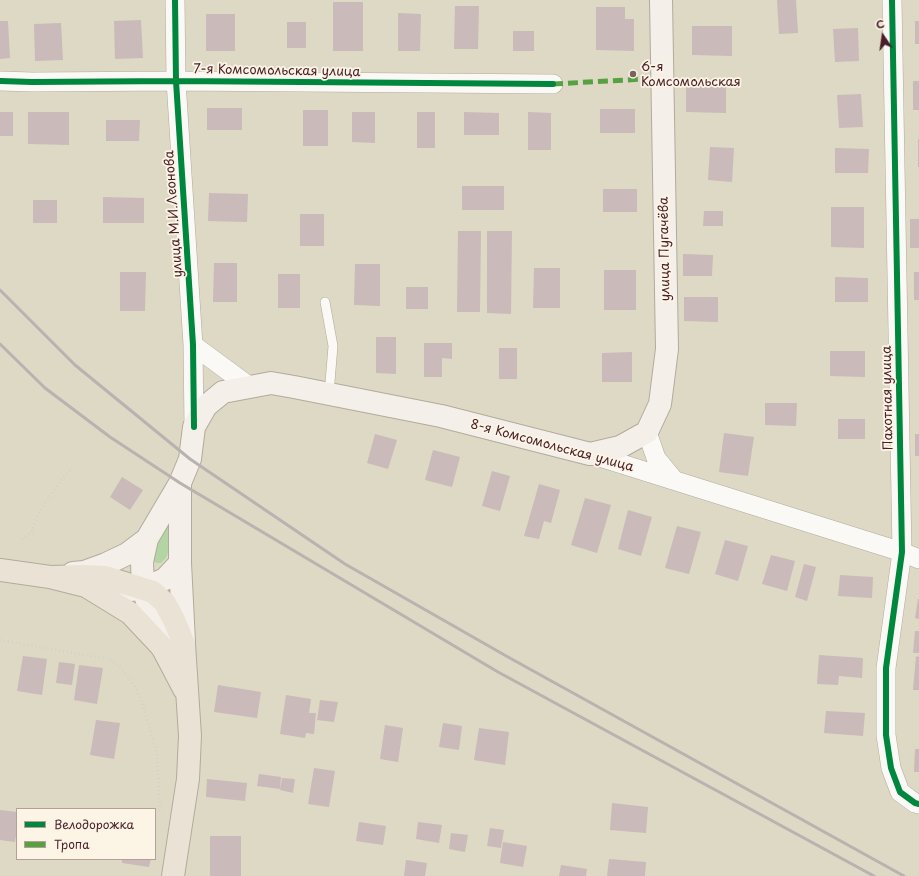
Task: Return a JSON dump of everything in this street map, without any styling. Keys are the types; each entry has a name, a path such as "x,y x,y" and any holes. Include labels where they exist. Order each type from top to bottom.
{"main road":[{"name":"улица Пугачёва","path":"647,432 660,404 667,349 661,0"},
{"name":"8-я Комсомольская улица","path":"194,428 206,406 223,392 271,383 441,416 590,454"},
{"path":"190,459 214,419 230,402 250,387"},
{"name":"улица М.И.Леонова","path":"180,484 190,459 194,428"},
{"path":"590,454 620,447 647,432"},
{"path":"180,484 147,539 142,562 143,588 162,647 187,696"},
{"path":"173,876 188,779 190,736 180,563 180,484"},
{"path":"50,577 84,572 106,564 127,554 147,539"},
{"path":"0,570 50,577 110,591 143,588 165,579 180,563"},
{"path":"50,577 105,577 153,592 165,603 184,644"},
{"path":"86,586 130,613 162,647"}],"street":[{"name":"улица М.И.Леонова","path":"175,0 176,81 193,345 194,428"},
{"name":"Пахотная улица","path":"892,0 902,552 886,668 886,735 891,768 900,792 915,803 919,804"},
{"name":"7-я Комсомольская улица","path":"0,81 553,84"},
{"path":"193,345 250,387"},
{"path":"647,432 656,458 674,480"},
{"name":"8-я Комсомольская улица","path":"590,454 902,552 919,559"}],"lane":[{"path":"326,302 333,346 329,394"}],"path":[{"path":"22,539 32,531 38,514 58,484 72,468"},
{"path":"0,640 108,658 117,664 136,688 141,699 157,754 160,816"}],"green space":[{"path":"172,507 168,553 166,558 161,563 156,563 153,560 151,551"}],"building":[{"path":"777,0 796,0 798,33 779,34"},
{"path":"333,2 363,2 363,51 333,51"},
{"path":"455,6 479,6 478,49 454,49"},
{"path":"596,7 625,7 625,19 634,19 634,51 596,50"},
{"path":"398,13 421,14 420,51 398,51"},
{"path":"206,14 235,14 235,51 206,51"},
{"path":"141,20 143,58 115,59 114,21"},
{"path":"0,21 8,21 10,58 0,59"},
{"path":"915,21 919,21 919,44 915,44"},
{"path":"287,22 306,22 306,48 287,48"},
{"path":"61,23 63,60 35,61 34,24"},
{"path":"692,26 732,26 732,56 692,55"},
{"path":"858,28 859,61 835,62 833,29"},
{"path":"513,31 534,31 534,51 513,51"},
{"path":"913,81 919,81 919,110 913,110"},
{"path":"686,83 726,84 726,113 686,112"},
{"path":"861,94 863,127 839,128 837,95"},
{"path":"207,108 242,108 242,130 207,130"},
{"path":"600,109 635,109 635,133 600,133"},
{"path":"303,110 328,110 328,146 303,146"},
{"path":"0,112 13,112 13,136 0,136"},
{"path":"28,112 69,112 69,145 28,144"},
{"path":"352,112 375,112 375,143 352,142"},
{"path":"417,112 435,112 435,148 417,148"},
{"path":"464,112 499,113 499,135 464,135"},
{"path":"528,112 551,113 551,150 528,150"},
{"path":"106,120 140,120 139,141 106,141"},
{"path":"919,139 919,167 918,167"},
{"path":"710,147 734,148 732,182 708,180"},
{"path":"835,148 869,149 868,173 835,173"},
{"path":"462,186 504,186 504,210 462,210"},
{"path":"603,189 637,189 637,212 603,212"},
{"path":"209,193 248,194 247,222 208,221"},
{"path":"103,197 144,198 144,223 103,223"},
{"path":"33,200 57,200 57,223 33,223"},
{"path":"831,207 864,207 864,248 831,247"},
{"path":"704,211 723,211 723,226 703,226"},
{"path":"300,214 324,214 324,246 300,246"},
{"path":"910,219 919,219 919,248 910,248"},
{"path":"458,231 481,231 480,312 457,312"},
{"path":"487,231 512,231 511,314 487,313"},
{"path":"683,254 713,255 712,276 683,276"},
{"path":"214,263 237,263 237,302 213,302"},
{"path":"355,264 380,264 380,306 354,305"},
{"path":"534,268 560,268 560,308 533,308"},
{"path":"604,270 636,270 636,310 604,310"},
{"path":"120,272 146,272 145,311 120,311"},
{"path":"914,272 919,272 919,300 914,300"},
{"path":"278,274 300,274 300,308 278,308"},
{"path":"835,277 868,278 868,302 835,302"},
{"path":"406,287 428,287 428,309 406,309"},
{"path":"684,297 718,297 718,322 684,321"},
{"path":"376,337 396,337 396,374 376,373"},
{"path":"424,343 452,343 452,359 442,358 442,377 424,377"},
{"path":"499,348 517,348 517,379 499,379"},
{"path":"830,351 865,351 865,377 830,376"},
{"path":"632,352 632,382 602,382 602,353"},
{"path":"765,403 797,403 796,426 765,425"},
{"path":"838,419 865,419 865,439 838,439"},
{"path":"724,433 754,437 748,476 719,472"},
{"path":"375,434 397,440 388,469 367,463"},
{"path":"915,434 919,434 919,456 915,456"},
{"path":"433,450 460,457 452,487 425,480"},
{"path":"492,471 510,476 500,511 482,506"},
{"path":"122,477 143,490 130,510 110,497"},
{"path":"539,484 560,490 551,523 544,521 539,539 524,536"},
{"path":"585,498 611,505 597,553 571,545"},
{"path":"628,510 652,517 641,556 618,549"},
{"path":"677,526 701,532 689,574 665,568"},
{"path":"725,540 748,546 738,581 715,574"},
{"path":"771,555 795,561 787,591 762,584"},
{"path":"804,564 816,567 807,601 795,597"},
{"path":"840,575 873,577 872,598 838,596"},
{"path":"919,599 919,619 915,618"},
{"path":"915,631 919,631 919,653 913,653"},
{"path":"819,655 863,658 862,678 839,676 838,685 817,684"},
{"path":"23,656 47,659 42,695 17,691"},
{"path":"916,656 919,657 919,690 913,690"},
{"path":"59,662 75,664 72,685 56,683"},
{"path":"79,665 103,668 97,704 74,700"},
{"path":"218,685 261,692 257,718 214,712"},
{"path":"286,695 311,699 309,713 316,713 314,734 306,733 305,738 280,734"},
{"path":"320,700 338,702 334,722 317,720"},
{"path":"826,711 865,713 863,736 824,733"},
{"path":"96,720 120,723 114,759 90,755"},
{"path":"443,723 462,726 459,750 439,747"},
{"path":"385,725 403,728 398,762 380,759"},
{"path":"479,728 509,732 505,765 474,760"},
{"path":"915,749 919,749 919,772 914,772"},
{"path":"314,768 335,771 329,807 308,804"},
{"path":"259,774 281,777 280,789 257,786"},
{"path":"282,778 295,779 293,793 280,790"},
{"path":"207,779 247,783 245,801 206,797"},
{"path":"612,803 648,807 646,833 610,830"},
{"path":"0,810 16,812 15,842 0,840"},
{"path":"359,822 386,826 383,845 356,841"},
{"path":"418,822 442,825 439,843 416,839"},
{"path":"490,828 504,830 501,848 487,846"},
{"path":"451,833 468,835 465,852 449,849"},
{"path":"210,836 241,836 241,876 210,876"},
{"path":"503,842 527,846 523,867 500,863"},
{"path":"609,859 646,862 645,876 607,876"},
{"path":"122,860 151,860 149,867 122,863"},
{"path":"406,860 427,863 425,876 404,876"},
{"path":"561,865 587,869 586,876 559,876"}],"railway":[{"path":"0,290 75,365 190,459 345,564 508,657 904,876"},
{"path":"0,344 45,388 110,437 180,483 498,672 874,876"}],"marked path":[{"path":"553,84 644,79"}],"cycle path":[{"path":"175,0 176,81 193,345 194,427"},
{"path":"892,0 902,552 886,668 886,735 891,768 900,792 915,803 919,804"},
{"path":"0,81 553,84"}],"place":[{"name":"6-я Комсомольская","path":"633,74"}]}
